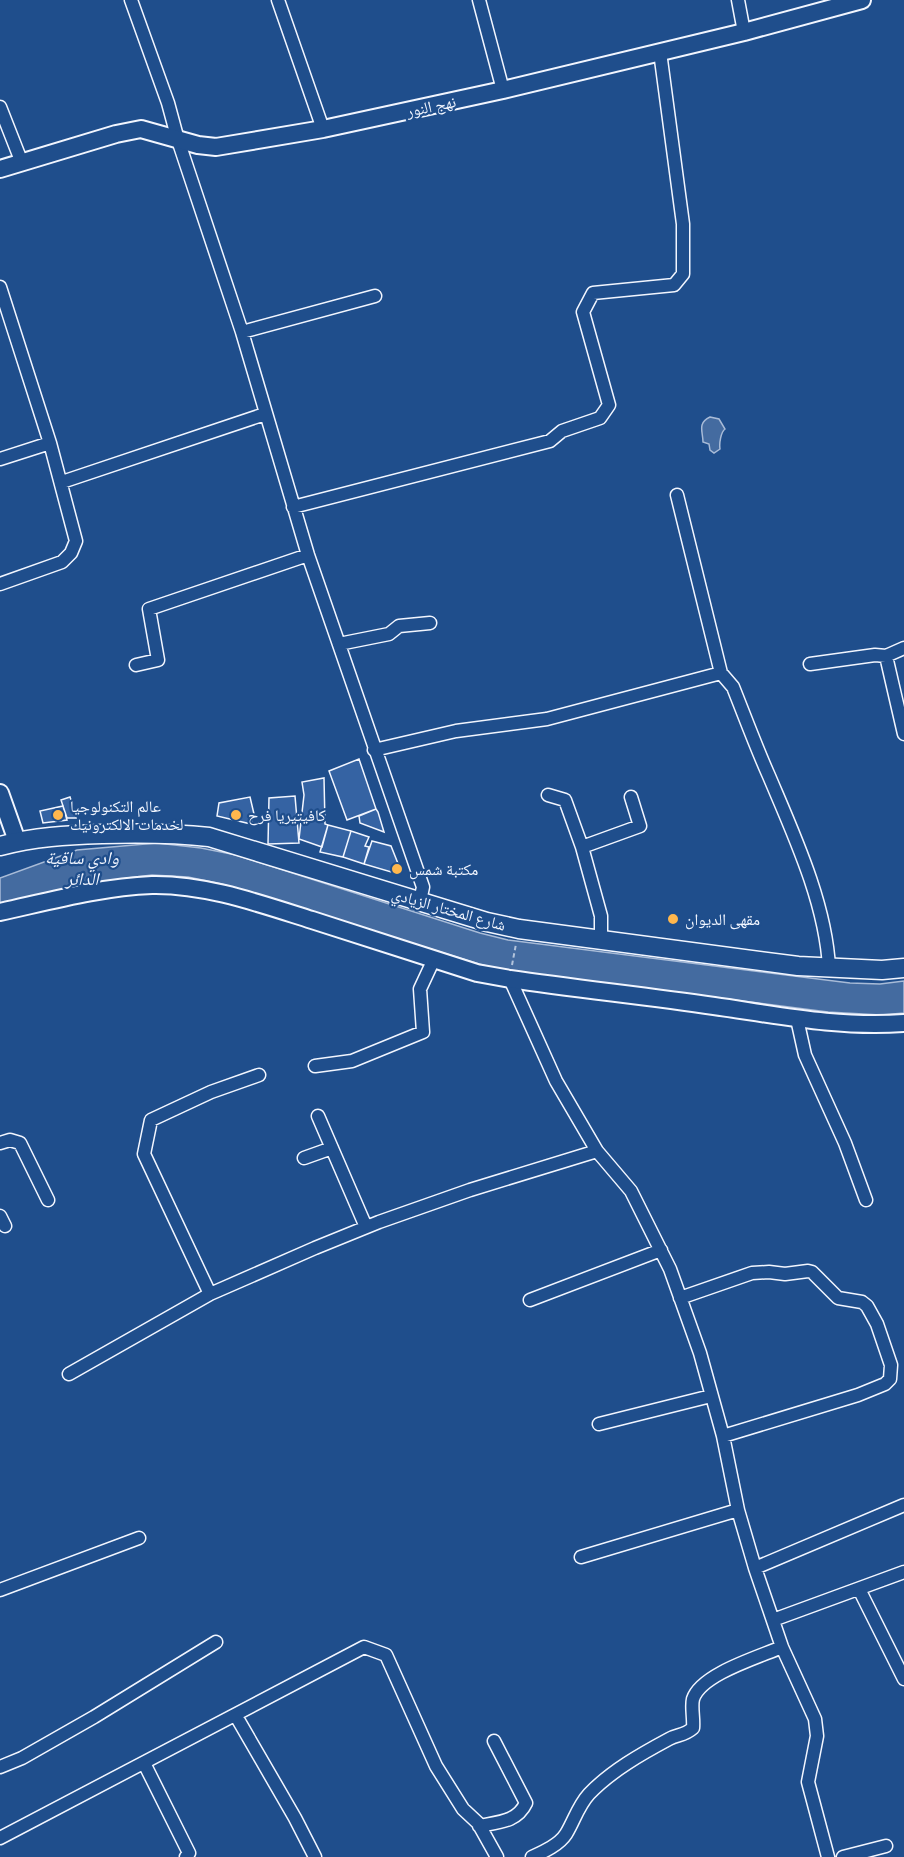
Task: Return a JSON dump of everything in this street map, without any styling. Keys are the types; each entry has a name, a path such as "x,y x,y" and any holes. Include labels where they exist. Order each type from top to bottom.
{"main road":[{"name":"شارع المختار الزيادي","path":"9,844 49,836 180,833 209,837 487,922 519,929 798,966 882,970 904,968"}],"street":[{"path":"131,0 168,103 178,140 242,332 308,555 423,887 420,902"},
{"path":"278,0 323,129"},
{"path":"479,0 503,90"},
{"path":"738,0 744,32"},
{"name":"نهج النور","path":"0,169 134,130 150,130 178,140 216,147 323,129 503,90 744,32 862,0"},
{"path":"293,507 550,441 562,431 600,418 609,405 583,312 593,293 674,285 683,274 683,224 660,52"},
{"path":"0,107 22,163"},
{"path":"0,287 62,482 76,541 71,554 62,562 0,584"},
{"path":"242,332 375,296"},
{"path":"62,482 265,414"},
{"path":"0,459 50,443"},
{"path":"677,495 721,674 733,687 803,860 828,945 830,968"},
{"path":"136,665 158,660 149,609 308,555"},
{"path":"339,644 389,634 399,626 430,623"},
{"path":"810,664 875,655 886,656 904,648"},
{"path":"886,656 904,734"},
{"path":"374,750 456,731 547,719 721,674"},
{"path":"0,793 9,844"},
{"path":"548,795 565,800 582,847 601,916 601,940"},
{"path":"582,847 640,826 631,797"},
{"path":"0,912 127,887 154,885 190,888 251,902 477,973 797,1019 848,1024 904,1023"},
{"path":"315,1066 352,1061 423,1032 420,989 434,959"},
{"path":"510,979 556,1081 597,1151 631,1191 670,1269 700,1353 723,1436 738,1510 755,1568 782,1647 815,1719 817,1736 808,1782 828,1857"},
{"path":"797,1019 805,1055 845,1143 866,1200"},
{"path":"210,1294 144,1154 147,1137 152,1120 211,1092 259,1075"},
{"path":"318,1116 366,1227"},
{"path":"0,1143 10,1140 20,1143 48,1200"},
{"path":"304,1158 332,1148"},
{"path":"69,1374 210,1294 366,1227 471,1190 597,1151"},
{"path":"530,1300 661,1250"},
{"path":"680,1298 752,1273 793,1274 808,1271 816,1275 838,1298 862,1302 867,1306 877,1324 891,1365 890,1379 885,1384 723,1436"},
{"path":"599,1425 711,1396"},
{"path":"755,1568 904,1505"},
{"path":"581,1557 738,1510"},
{"path":"0,1590 139,1539"},
{"path":"773,1620 904,1572"},
{"path":"859,1589 904,1679"},
{"path":"0,1767 22,1758 84,1723 216,1642"},
{"path":"0,1838 364,1647 387,1655 436,1766 462,1809 479,1826 497,1857"},
{"path":"532,1857 547,1850 565,1836 575,1814 590,1794 622,1766 672,1737 686,1734 693,1728 693,1701 703,1686 719,1674 782,1647"},
{"path":"236,1716 315,1857"},
{"path":"479,1826 504,1821 522,1813 526,1803 494,1741"},
{"path":"144,1763 189,1853 186,1857"},
{"path":"843,1857 886,1846"}],"path":[{"path":"510,979 519,929"}],"water":[{"path":"710,417 719,419 725,429 722,433 720,449 714,453 710,450 709,444 703,442 702,425"},
{"name":"وادي ساقية الدائر","path":"157,843 236,855 508,940 850,983 880,984 904,981 904,1013 881,1015 828,1012 502,970 222,884 188,877 152,875 127,878 0,905 0,878 77,850"}],"building":[{"path":"359,759 376,809 347,820 329,771"},
{"path":"324,778 325,824 328,825 322,847 299,839 304,795 302,782"},
{"path":"295,796 299,843 268,844 269,798"},
{"path":"70,797 76,818 67,818 61,800"},
{"path":"250,797 254,814 251,824 217,816 219,803"},
{"path":"63,806 67,820 43,823 40,811"},
{"path":"376,809 384,832 360,823 359,816"},
{"path":"328,825 351,831 343,857 320,852"},
{"path":"351,831 369,837 365,846 369,847 364,864 343,857"},
{"path":"372,841 391,846 401,871 398,874 364,864"}],"place":[{"name":"عالم التكنولوجيا لخدمات الالكترونيك","path":"58,815"},
{"name":"كافيتيريا فرح","path":"236,815"},
{"name":"مكتبة شمس","path":"397,869"},
{"name":"مقهى الديوان","path":"673,919"}]}
